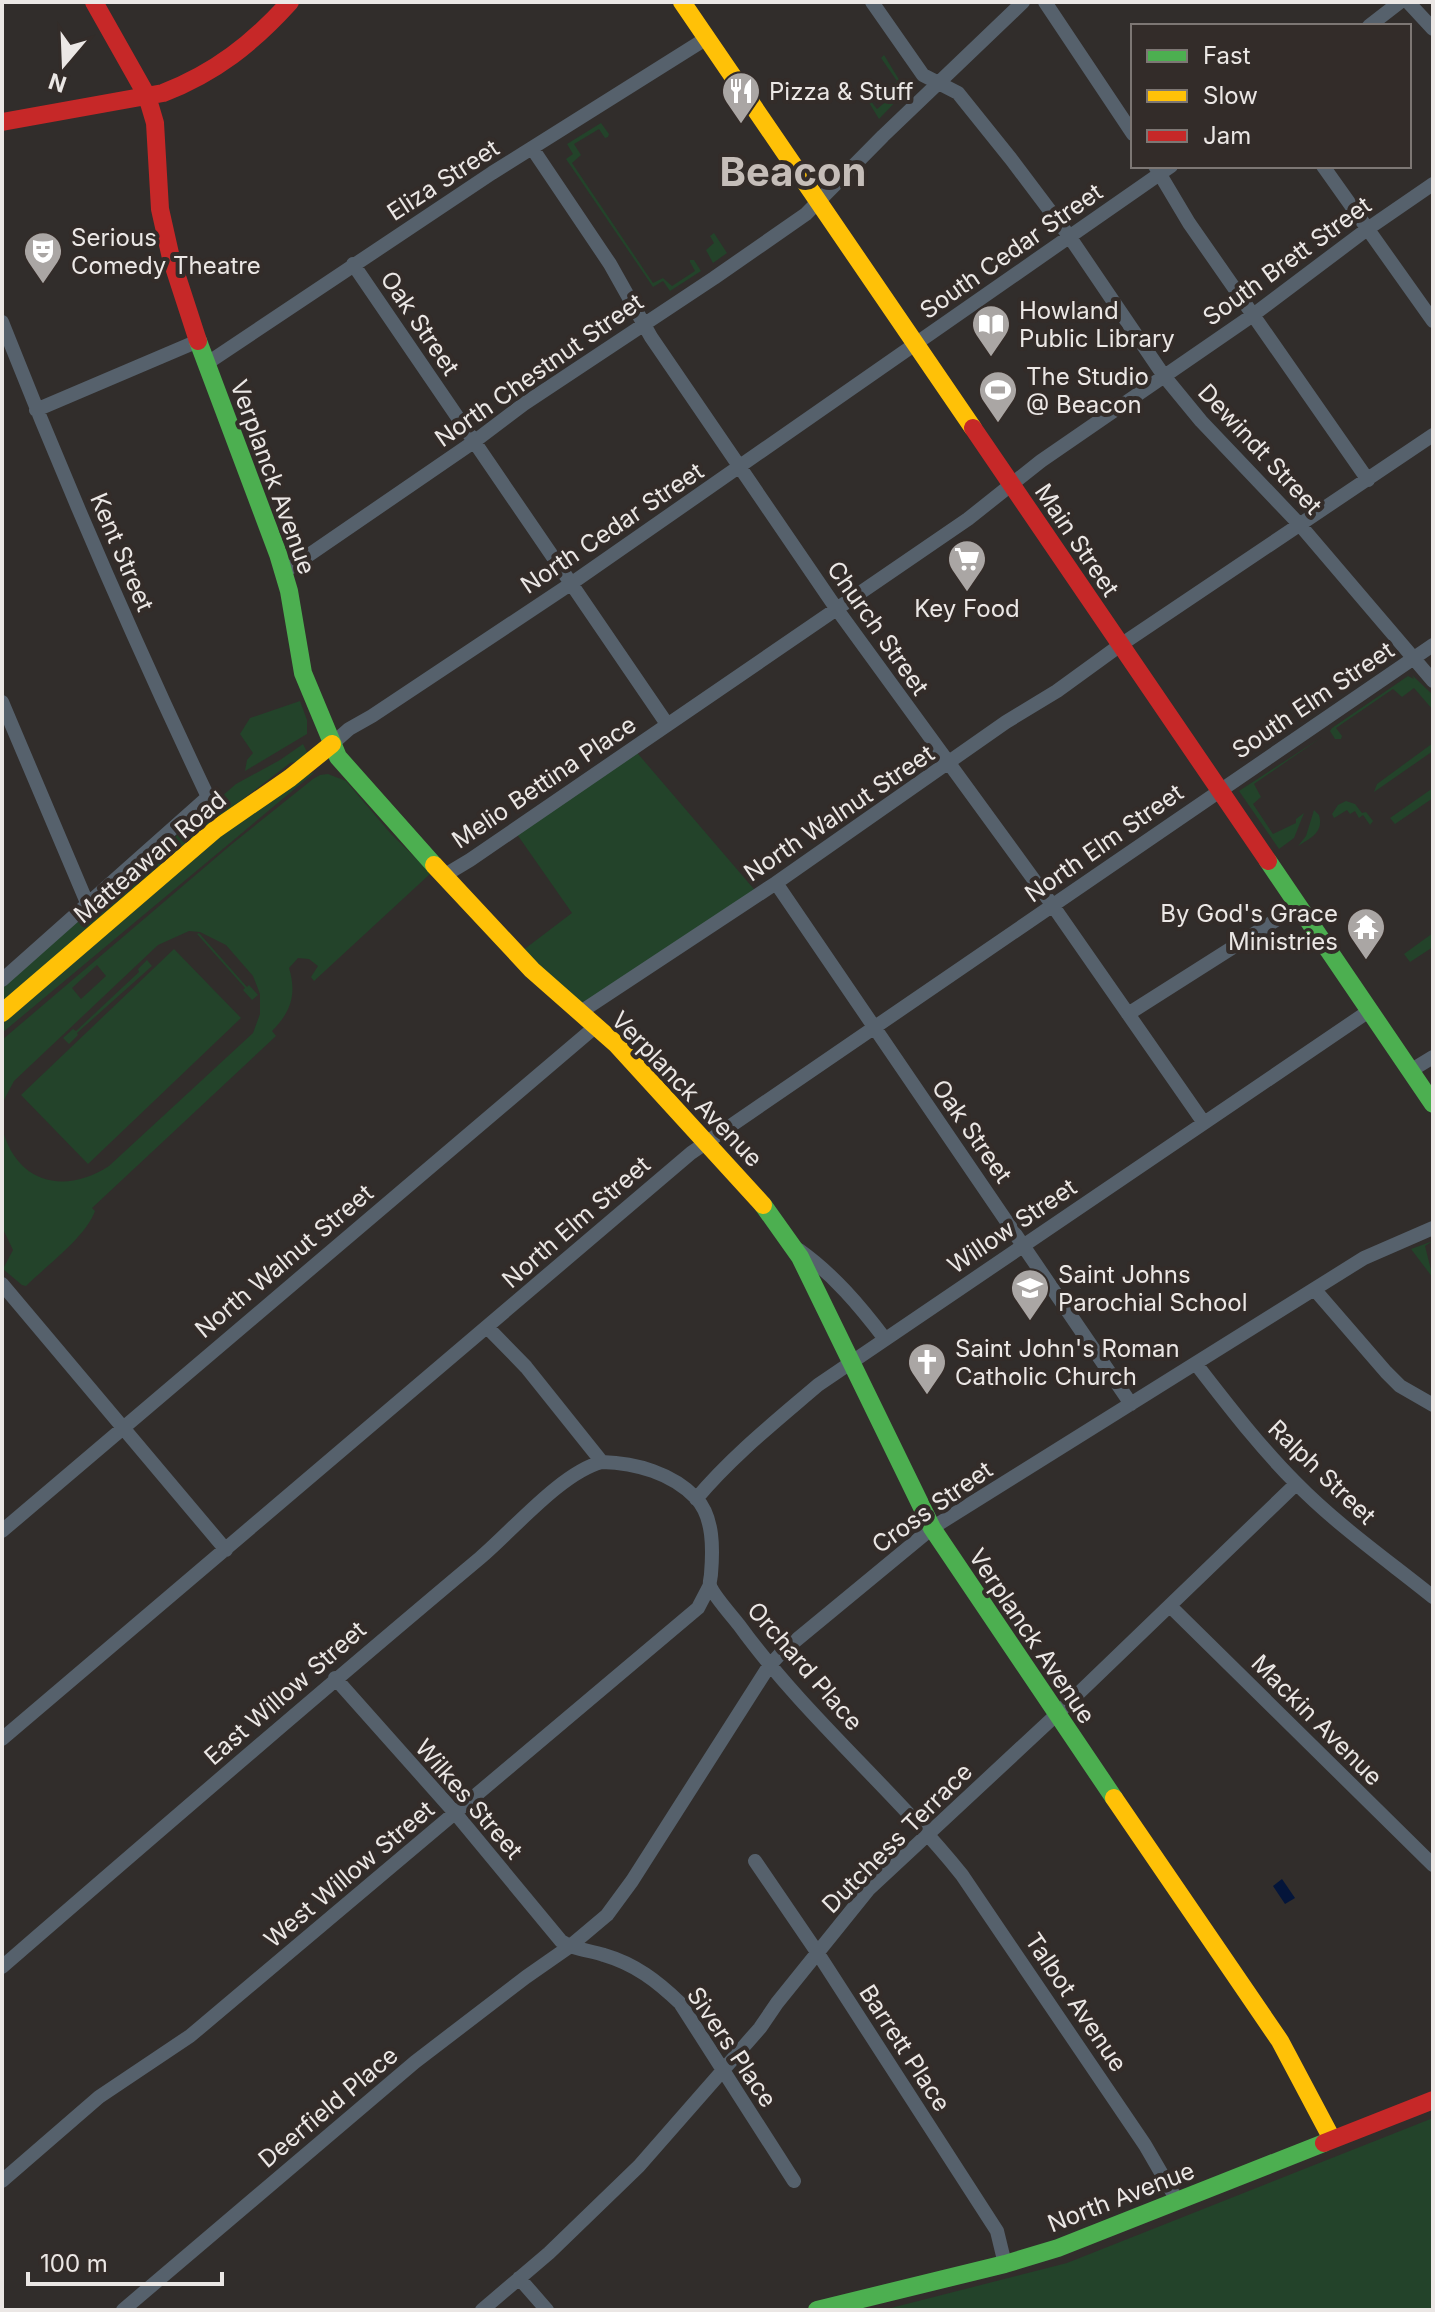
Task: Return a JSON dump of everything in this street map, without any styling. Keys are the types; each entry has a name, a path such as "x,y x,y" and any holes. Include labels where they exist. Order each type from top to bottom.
{"street":[{"name":"Verplanck Avenue","path":"94,2 147,96 155,123 160,209 171,258 206,364 284,572 303,673 338,757 478,914 532,970 616,1044 773,1216 793,1246 932,1528 1216,1950 1247,1990 1297,2068 1332,2139"},
{"path":"2,122 147,96 184,86 229,61 258,37 290,2"},
{"name":"Main Street","path":"682,2 1433,1104"},
{"name":"Dewindt Street","path":"872,2 923,75 958,93 1069,236 1164,376 1201,421 1300,525 1433,681"},
{"name":"North Chestnut Street","path":"284,572 524,404 806,214 1023,2"},
{"path":"1045,2 1131,131"},
{"path":"1372,24 1400,2"},
{"path":"1408,2 1433,29"},
{"name":"Eliza Street","path":"206,364 353,264 707,38"},
{"name":"Church Street","path":"532,148 610,264 644,323 836,608 1053,906 1204,1123"},
{"path":"1324,168 1433,321"},
{"path":"1162,169 1189,223 1368,480"},
{"name":"South Cedar Street","path":"916,345 1162,169"},
{"name":"South Brett Street","path":"836,608 968,519 1041,461 1253,315 1433,184"},
{"name":"Oak Street","path":"353,264 667,724"},
{"name":"Kent Street","path":"2,322 36,410 208,797 88,905"},
{"path":"36,410 198,341"},
{"name":"North Cedar Street","path":"332,744 349,729 572,583 916,345"},
{"name":"North Walnut Street","path":"579,1013 776,883 1119,646 1433,435"},
{"name":"Melio Bettina Place","path":"445,875 836,608"},
{"name":"South Elm Street","path":"1218,791 1433,645"},
{"path":"2,702 88,905 2,980"},
{"name":"Matteawan Road","path":"2,1013 216,829 290,778 332,744"},
{"name":"North Elm Street","path":"2,1739 706,1142 1218,791"},
{"name":"Oak Street","path":"776,883 1131,1404"},
{"path":"1128,1014 1298,906"},
{"name":"Willow Street","path":"696,1499 748,1445 818,1385 1369,1011"},
{"name":"North Walnut Street","path":"2,1531 595,1027"},
{"path":"1410,1071 1433,1057"},
{"name":"Cross Street","path":"569,1947 607,1915 632,1881 769,1666 783,1651 932,1528 1364,1258 1433,1228"},
{"path":"793,1246 812,1260 862,1309 885,1339"},
{"path":"1315,1290 1393,1379 1433,1405"},
{"path":"4,1292 226,1550"},
{"path":"487,1327 526,1367 602,1462 625,1463 648,1469 673,1480 696,1499 706,1513 711,1533 710,1585"},
{"name":"Ralph Street","path":"1196,1364 1250,1434 1296,1484 1433,1597"},
{"name":"East Willow Street","path":"2,1967 335,1678 483,1555 567,1479 587,1466 602,1462"},
{"name":"Dutchess Terrace","path":"482,2310 639,2166 760,2028 868,1890 1056,1715 1296,1484"},
{"name":"Orchard Place","path":"710,1585 769,1666 929,1833"},
{"name":"West Willow Street","path":"2,2181 99,2097 190,2036 456,1814 698,1608 710,1585"},
{"name":"Mackin Avenue","path":"1170,1606 1433,1865"},
{"name":"Wilkes Street","path":"335,1678 569,1947"},
{"name":"Talbot Avenue","path":"929,1833 962,1875 1049,2001 1145,2145 1178,2202"},
{"name":"Barrett Place","path":"755,1861 997,2231 1005,2264"},
{"name":"Sivers Place","path":"569,1947 627,1963 657,1981 680,2003 794,2181"},
{"name":"Deerfield Place","path":"123,2310 415,2062 569,1947"},
{"name":"North Avenue","path":"817,2310 1005,2264 1081,2240 1433,2100"},
{"path":"519,2278 547,2310"}],"green space":[{"path":"884,55 906,91 879,119 868,101 877,109 895,94 890,87 897,81 881,58"},
{"path":"601,123 608,137 605,138 599,129 574,144 581,155 572,163 653,283 663,278 672,286 695,271 690,262 694,260 701,271 670,291 663,281 653,287 566,159 573,154 567,144"},
{"path":"714,233 727,253 713,263 706,250 714,243 710,236"},
{"path":"1412,675 1433,695 1433,710 1414,688 1402,697 1393,689 1336,728 1342,736 1335,739 1330,731 1332,728 1408,676 1414,679"},
{"path":"300,701 307,720 307,734 245,771 247,760 253,753 240,734 250,718"},
{"path":"1322,737 1254,784 1261,797 1253,804 1273,834 1296,823 1296,819 1304,813 1294,838 1279,849 1239,791"},
{"path":"1433,743 1433,751 1374,792 1377,784"},
{"path":"303,744 308,754 290,763 208,826 2,1005 2,987 236,784"},
{"path":"633,748 759,895 579,1013 518,954 572,913 514,830"},
{"path":"315,772 2,1033 2,1024 221,835"},
{"path":"328,774 346,781 391,834 431,873 314,981 311,977 318,966 309,959 298,958 289,968 291,1002 272,1031 276,1036 92,1208 95,1211 90,1221 74,1241 26,1286 22,1285 3,1269 13,1250 2,1227 2,1127 8,1146 29,1171 58,1181 92,1175 109,1166 253,1033 260,1014 260,994 253,976 226,945 200,932 189,931 158,945 14,1081 4,1100 2,1114 2,1040 232,844 320,775","holes":["97,965 106,976 81,999 72,988"]},
{"path":"1433,788 1433,798 1395,824 1390,818"},
{"path":"1346,801 1355,804 1362,813 1366,812 1373,821 1370,825 1363,815 1359,818 1355,811 1350,814 1347,810 1334,818 1332,814 1338,805"},
{"path":"1314,810 1319,815 1320,826 1312,837 1298,846 1306,836"},
{"path":"199,933 247,987 249,985 258,995 252,1000"},
{"path":"1433,933 1433,947 1410,962 1404,954"},
{"path":"174,949 241,1018 88,1164 21,1095"},
{"path":"147,960 152,966 77,1033 69,1044 63,1038 73,1029 76,1031 139,972 138,969"},
{"path":"1433,1241 1425,1246 1433,1278 1411,1249"},
{"path":"1433,2118 1433,2310 883,2310 1067,2263"}],"water":[{"path":"1282,1879 1295,1898 1285,1904 1273,1886"}],"traffic: fast":[{"path":"198,341 278,554 289,591 303,673 338,757 434,865"},
{"path":"1268,861 1433,1104"},
{"path":"763,1205 800,1257 932,1528 1114,1798"},
{"path":"817,2310 1058,2248 1324,2143"}],"traffic: slow":[{"path":"682,2 973,428"},
{"path":"2,1013 216,829 290,778 332,744"},
{"path":"434,865 532,970 616,1044 763,1205"},
{"path":"1114,1798 1280,2041 1332,2139"}],"traffic: jam":[{"path":"94,2 147,96 155,123 160,209 171,258 198,341"},
{"path":"2,122 163,93 200,76 232,55 262,31 290,2"},
{"path":"973,428 1268,861"},
{"path":"1324,2143 1433,2100"}],"place":[{"name":"Pizza & Stuff","path":"741,125"},
{"name":"Serious Comedy Theatre","path":"43,285"},
{"name":"Howland Public Library","path":"991,358"},
{"name":"The Studio @ Beacon","path":"998,424"},
{"name":"Key Food","path":"967,593"},
{"name":"By God's Grace Ministries","path":"1366,961"},
{"name":"Saint Johns Parochial School","path":"1030,1322"},
{"name":"Saint John's Roman Catholic Church","path":"927,1396"}],"district":[{"name":"Beacon","path":"793,171"}]}
